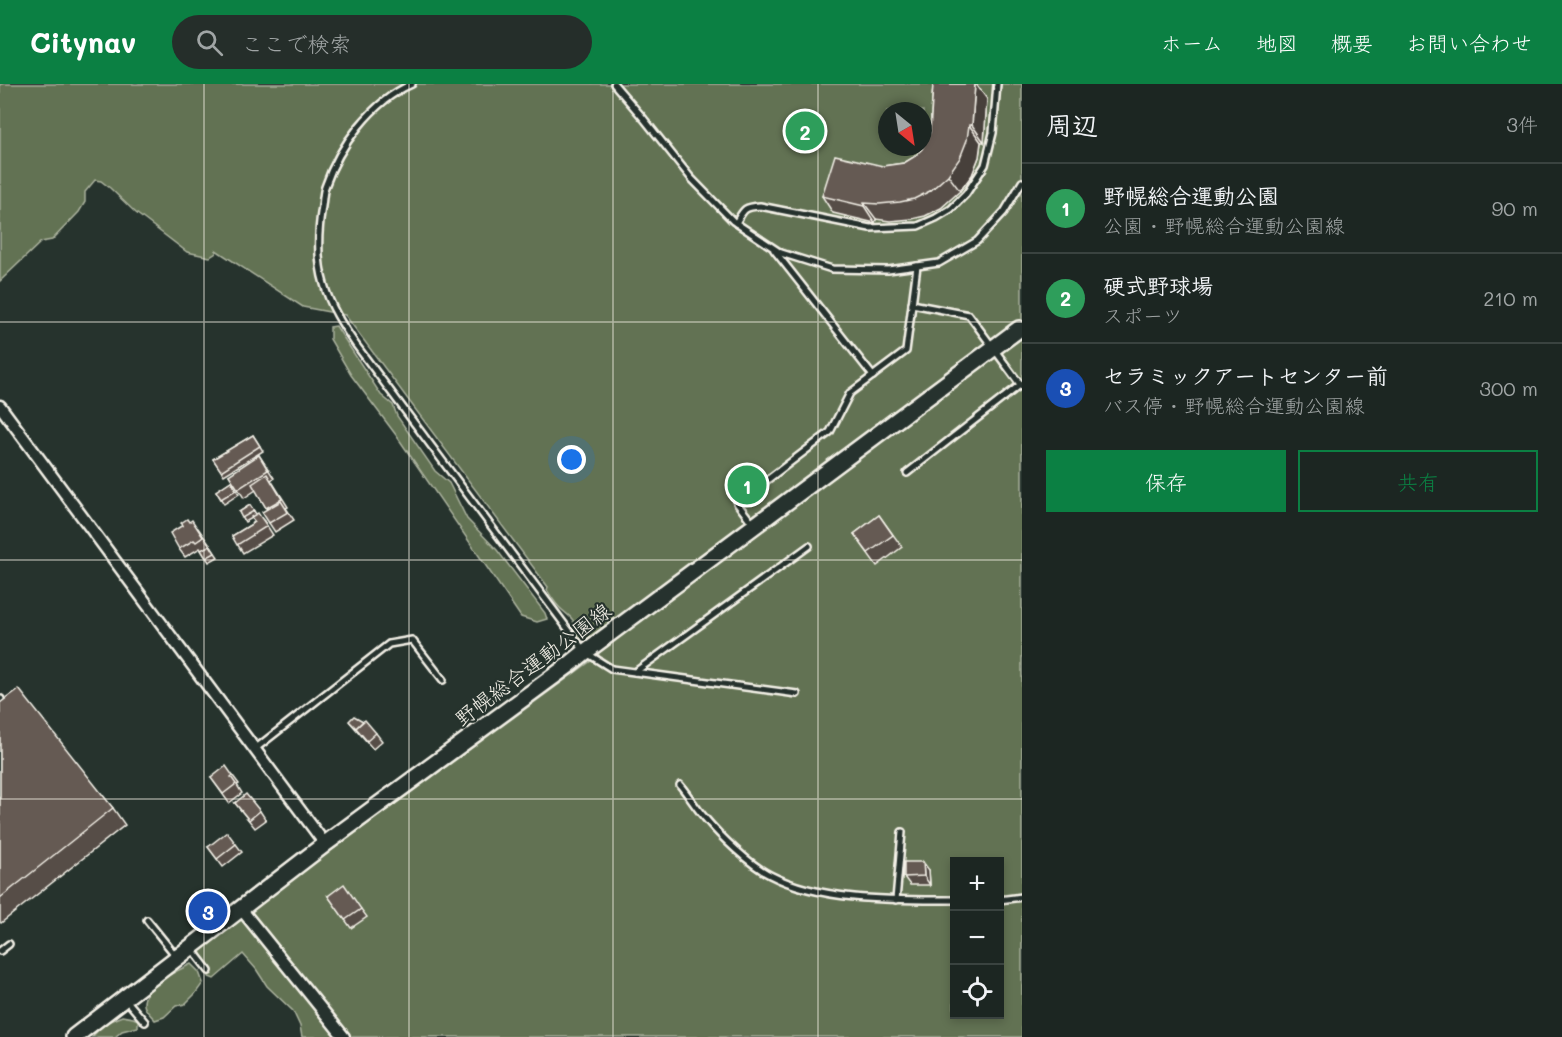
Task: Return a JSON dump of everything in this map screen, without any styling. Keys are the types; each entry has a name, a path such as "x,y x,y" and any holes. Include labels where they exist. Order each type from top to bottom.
{"main road":[{"name":"野幌総合運動公園線","path":"74,1037 325,844 1021,328"}],"street":[{"path":"0,406 325,844"},
{"path":"241,909 344,1037"}],"lane":[{"path":"412,84 393,95 367,116 348,142 325,189 318,239 323,283 341,321 356,345 585,652 612,669 797,694"},
{"path":"614,84 691,178 736,223 781,253 832,269 888,270 939,263 978,241 1004,212 1022,182"},
{"path":"736,223 748,206 760,206 870,228 918,226 936,218 951,210 966,195 985,165 993,133 997,84"},
{"path":"771,246 873,376"},
{"path":"755,526 737,503 830,432 850,393 906,351 916,266"},
{"path":"907,473 1021,386 969,315 912,304"},
{"path":"635,672 809,546"},
{"path":"254,749 388,644 412,640 443,680"},
{"path":"680,785 706,819 744,857 770,875 799,887 840,895 896,900 950,900"},
{"path":"896,900 902,832"},
{"path":"1004,899 1022,897"},
{"path":"147,920 177,957"},
{"path":"0,951 9,944"},
{"path":"190,947 209,970"},
{"path":"124,998 145,1022"}],"green space":[{"path":"0,84 1022,84 1022,1037 302,1037 293,1011 267,986 243,954 214,979 209,977 200,951 206,941 230,928 231,923 599,655 588,641 580,638 572,620 554,601 547,590 548,587 345,315 303,307 216,250 216,253 210,257 187,252 136,213 101,181 95,180 85,192 85,202 79,212 52,240 41,242 0,281"},
{"path":"336,326 381,395 393,405 397,416 435,471 449,483 467,519 497,550 545,613 547,619 537,622 521,617 396,435 351,375 330,339 330,327"},
{"path":"191,964 199,972 203,983 185,1004 176,1006 164,1017 155,1020 144,1006 145,997 155,985"},
{"path":"122,1016 138,1020 138,1027 122,1031 115,1037 92,1037 105,1023"}],"building":[{"path":"933,84 975,84 972,125 969,125 967,140 960,158 948,175 930,191 914,199 879,204 864,203 864,206 822,196 835,155 883,166 904,163 915,156 932,156"},
{"path":"253,435 260,446 221,471 213,459"},
{"path":"259,455 268,470 238,489 229,475"},
{"path":"267,474 282,499 266,508 252,484"},
{"path":"231,481 236,490 221,499 216,491"},
{"path":"281,501 288,512 269,523 262,512"},
{"path":"250,505 254,511 242,518 239,512"},
{"path":"258,513 267,526 237,545 232,536 255,522 251,517"},
{"path":"879,515 893,535 868,553 854,534"},
{"path":"187,519 189,522 192,520 203,537 179,549 170,533 183,525 181,523"},
{"path":"210,545 215,553 206,558 201,550"},
{"path":"19,689 113,808 0,898 0,703"},
{"path":"354,716 363,721 356,728 349,721"},
{"path":"365,720 376,733 367,741 356,728"},
{"path":"226,766 236,784 223,794 211,778"},
{"path":"246,794 260,811 249,820 235,803"},
{"path":"227,832 236,844 217,859 208,847"},
{"path":"904,862 923,862 924,876 904,877"},
{"path":"344,884 361,909 345,920 328,896"}],"place":[{"name":"硬式野球場","path":"805,131"},
{"name":"野幌総合運動公園","path":"747,485"},
{"name":"セラミックアートセンター前","path":"208,911"}]}
